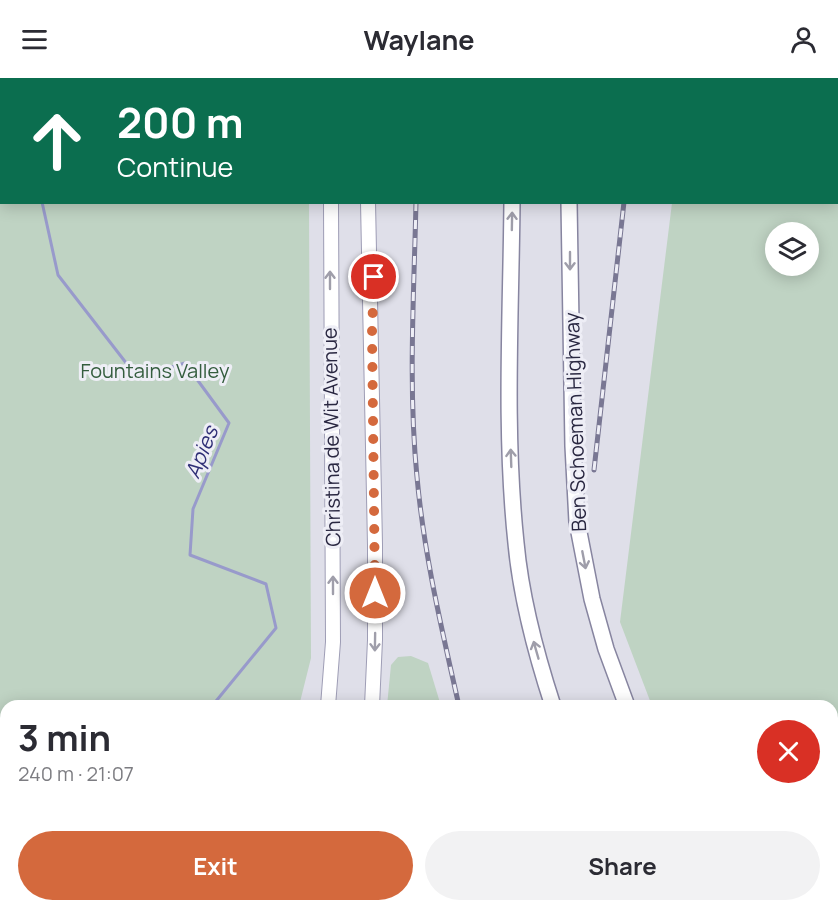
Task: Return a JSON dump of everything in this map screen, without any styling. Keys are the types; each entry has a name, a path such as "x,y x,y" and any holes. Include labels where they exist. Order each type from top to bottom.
{"highway":[{"path":"512,204 510,431 516,544 532,637 551,700"},
{"name":"Ben Schoeman Highway","path":"569,204 573,446 577,522 592,599 606,650 625,700"}],"main road":[{"name":"Christina de Wit Avenue","path":"328,700 333,642 331,204"},
{"path":"368,204 375,545 372,700"},
{"path":"372,332 376,204"}],"green space":[{"name":"Fountains Valley","path":"0,204 309,204 311,658 300,700 0,700"},
{"path":"672,204 838,204 838,700 650,700 620,622"},
{"path":"411,656 428,663 439,700 388,700 391,665 398,657"}],"waterway":[{"name":"Apies","path":"42,204 58,275 137,377 185,363 229,423 193,509 190,555 266,584 276,628 217,700"}],"railway":[{"path":"416,204 412,374 414,443 429,564 458,700"},
{"path":"594,470 624,204"}],"route":[{"path":"374,277 372,332 375,593"}]}
